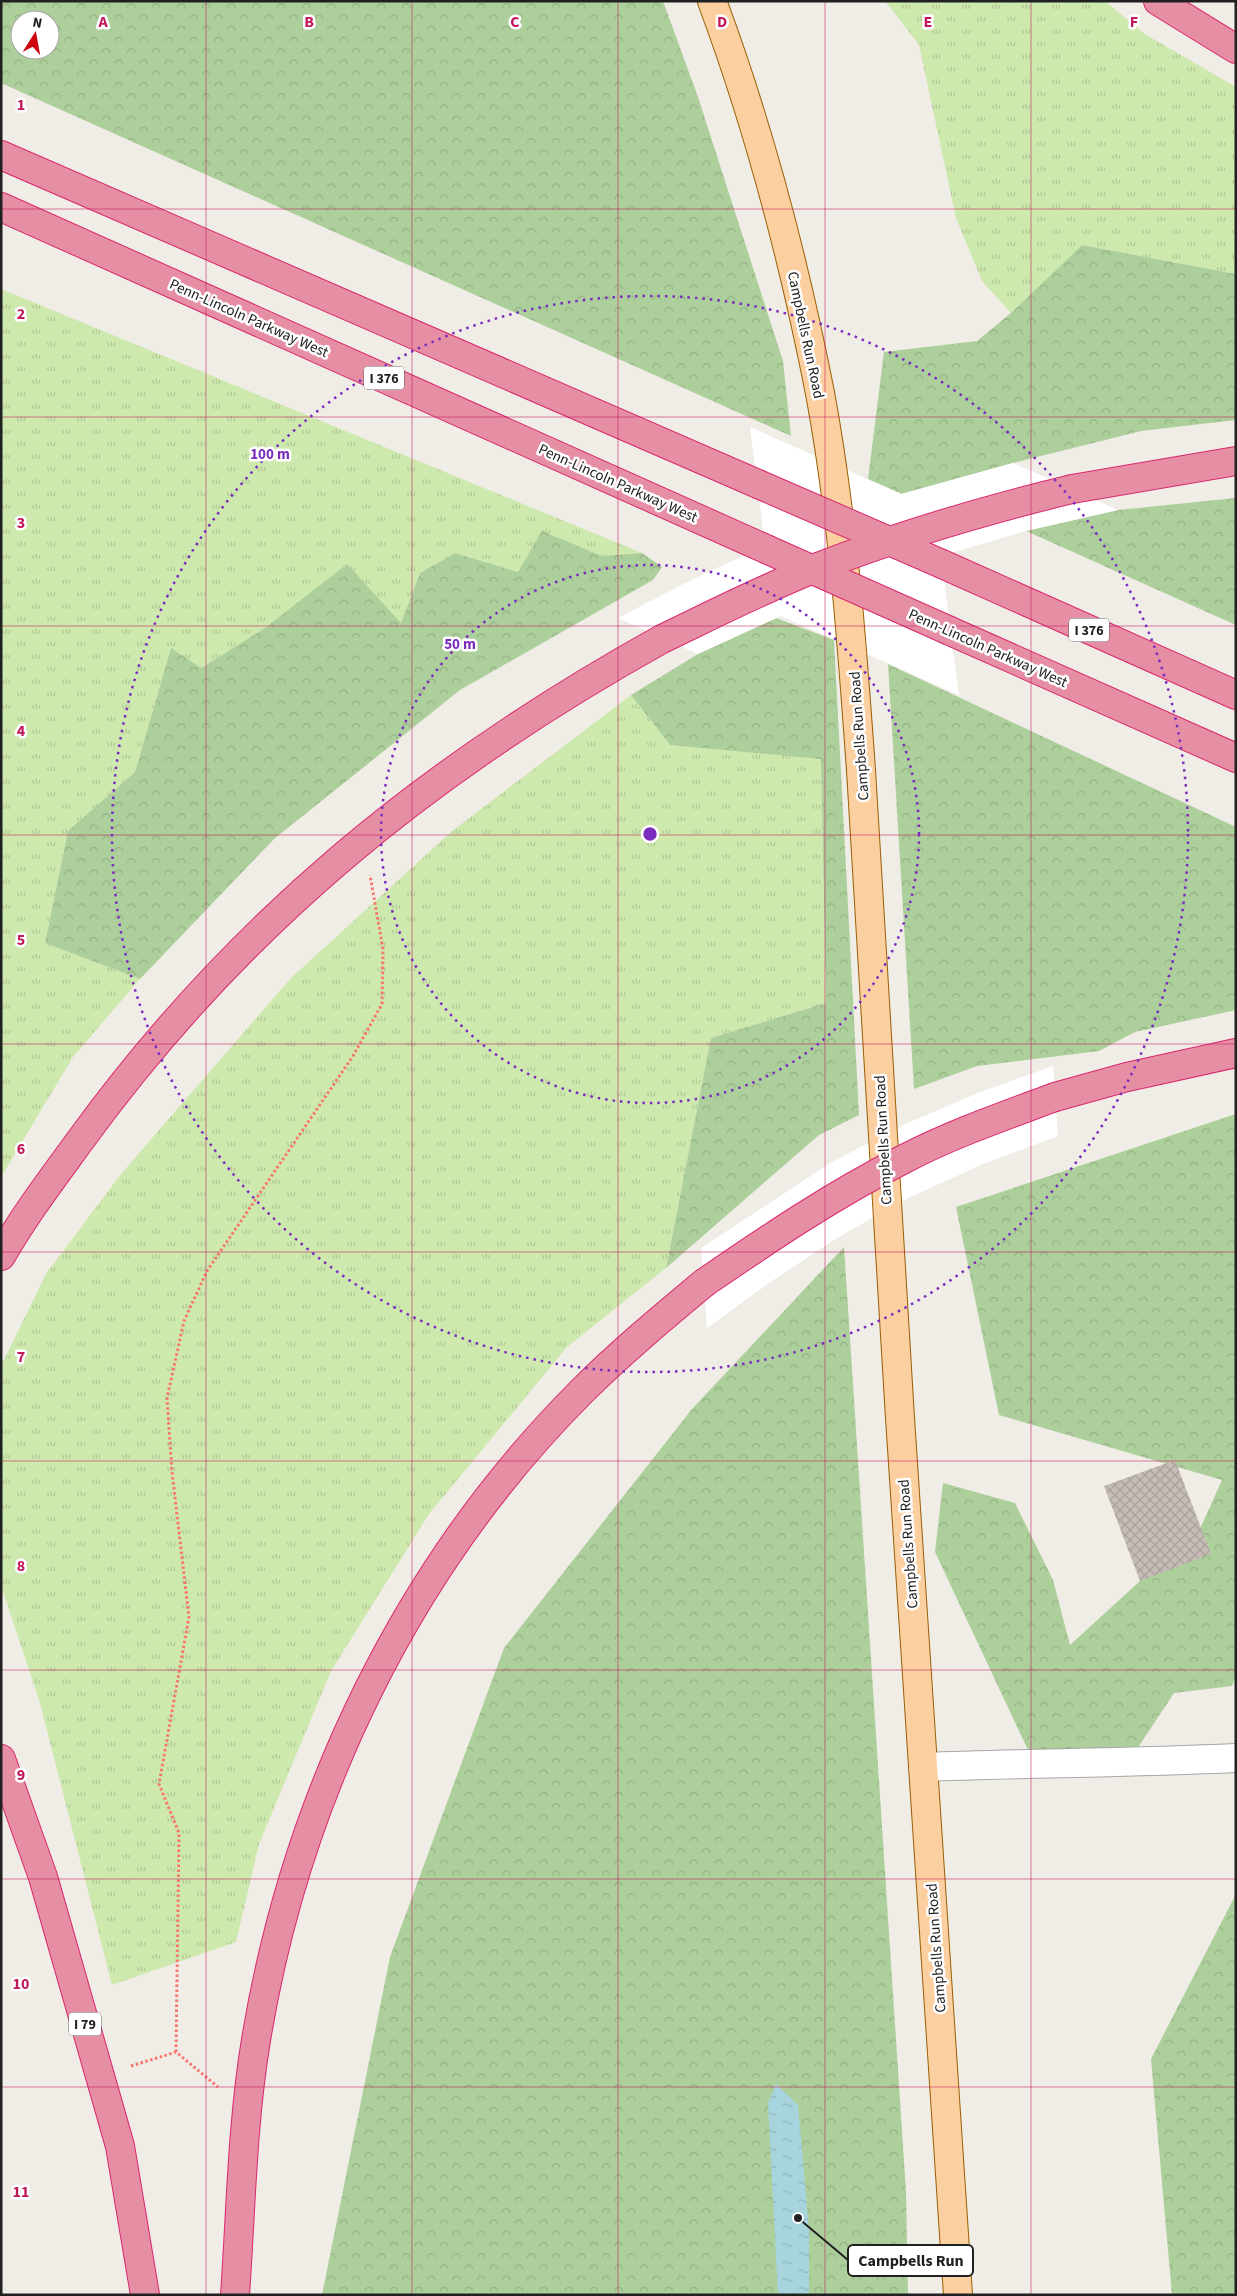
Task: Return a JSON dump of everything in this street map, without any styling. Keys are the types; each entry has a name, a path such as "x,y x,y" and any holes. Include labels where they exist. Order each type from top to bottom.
{"highway":[{"path":"1158,1 1236,49"},
{"name":"I 376","path":"1,155 942,564 1236,695"},
{"name":"Penn-Lincoln Parkway West","path":"1,207 1236,758"},
{"path":"1,1256 88,1129 160,1038 218,972 286,905 364,838 464,761 528,717 662,639 739,601 816,568 880,544 982,511 1072,489 1236,461"},
{"path":"236,2295 248,2113 256,2043 267,1980 283,1913 304,1842 332,1766 359,1706 394,1641 434,1574 466,1528 527,1451 581,1392 641,1335 704,1284 834,1197 905,1158 980,1125 1055,1097 1127,1076 1236,1053"},
{"name":"I 79","path":"1,1759 42,1877 120,2146 145,2295"}],"main road":[{"name":"Campbells Run Road","path":"712,1 748,108 775,202 799,300 820,393 843,559 854,669 861,770 958,2295"}],"lane":[{"path":"923,1767 1031,1763 1125,1763 1236,1758"}],"path":[{"path":"176,2052 180,1834 159,1784 189,1617 172,1472 167,1398 184,1321 206,1271 352,1056 382,1004 384,949 364,838"},
{"path":"100,2076 176,2052"},
{"path":"176,2052 248,2113"}],"green space":[{"path":"1,1 663,1 698,97 783,361 791,436 1,83"},
{"path":"885,1 1105,1 1143,33 1236,87 1236,274 1082,245 1011,313 982,281 956,218 919,45"},
{"path":"1082,245 1236,274 1236,420 1141,431 1013,463 902,494 868,479 884,352 977,341 1011,313"},
{"path":"1,289 642,553 602,556 543,532 518,572 455,553 420,573 401,623 265,629 200,668 171,648 135,772 68,831 45,943 140,979 73,1057 1,1177"},
{"path":"1236,498 1236,625 1026,531 1118,510"},
{"path":"542,531 602,556 642,553 662,567 653,580 460,690 274,839 140,979 45,943 68,831 135,772 171,648 201,668 265,628 347,564 401,623 420,573 455,553 518,572"},
{"path":"776,618 834,640 859,1115 819,1135 666,1268 711,1038 826,1003 821,759 670,745 631,695 698,654"},
{"path":"888,664 1236,827 1236,1010 1135,1032 1099,1051 977,1066 914,1089"},
{"path":"631,695 670,745 821,758 826,1003 711,1038 666,1268 567,1347 429,1514 331,1671 259,1844 236,1942 112,1985 40,1703 1,1585 1,1366 46,1274 121,1174 291,978 451,832"},
{"path":"1236,1114 1236,1676 1232,1686 1174,1693 1137,1749 1028,1750 935,1552 943,1483 1015,1503 1053,1580 1070,1645 1140,1581 1191,1549 1222,1480 999,1415 956,1207"},
{"path":"844,1247 906,2192 908,2295 322,2295 390,1957 504,1648 692,1409"},
{"path":"1236,1894 1236,2295 1172,2295 1151,2059"}],"water":[{"path":"776,2084 798,2105 809,2230 809,2295 778,2295 768,2103"}],"pier":[{"path":"750,427 901,494 1013,463 1118,510 1026,531 941,556 959,695 781,616 698,654 618,618 691,580 765,546"},
{"path":"1053,1066 1058,1136 983,1164 908,1198 837,1238 769,1283 707,1328 701,1248 832,1162 903,1125 978,1093"}],"building":[{"path":"1175,1460 1211,1554 1140,1581 1104,1486"}],"place":[{"name":"Campbells Run","path":"798,2218"}]}
